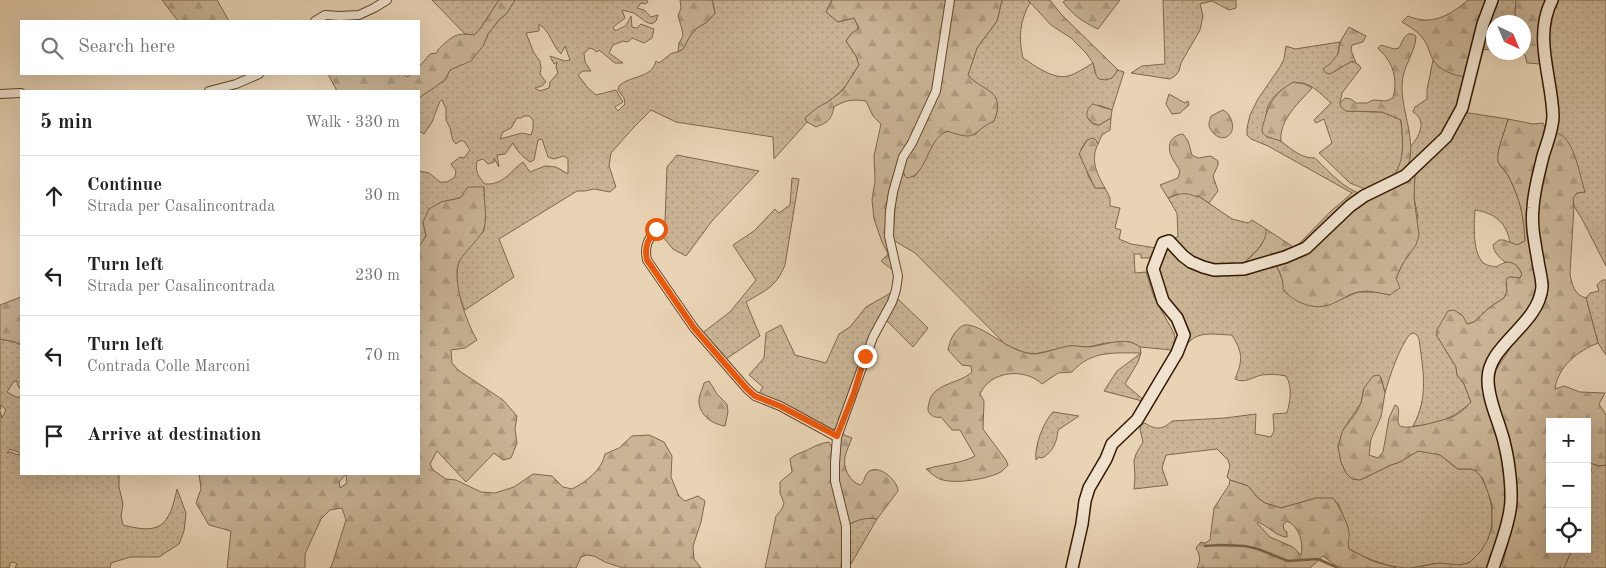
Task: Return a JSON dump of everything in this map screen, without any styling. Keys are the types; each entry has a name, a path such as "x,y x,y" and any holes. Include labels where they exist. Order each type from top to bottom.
{"street":[{"path":"316,20 325,15 359,15 387,0"},
{"path":"846,568 846,526 836,481 837,436 873,336 892,302 896,290 898,276 889,236 893,192 904,157 936,91 950,0"},
{"path":"1072,568 1082,524 1084,502 1089,488 1106,459 1112,444 1137,420 1177,353 1184,335 1177,318 1163,301 1153,269 1163,243 1169,241 1183,256 1203,267 1214,270 1244,269 1285,257 1306,248 1350,206 1364,196 1405,176 1446,137 1462,108 1483,24 1492,0"},
{"path":"1493,568 1506,530 1511,508 1506,446 1488,384 1488,375 1490,366 1496,356 1534,310 1541,291 1542,280 1532,215 1536,184 1552,123 1550,84 1543,30 1544,21 1552,0"},
{"path":"213,90 236,84 257,75"},
{"path":"0,94 20,93"},
{"path":"656,229 647,242 645,251 647,260 694,328 725,365 755,396 780,406 837,436"}],"green space":[{"path":"162,0 217,0 228,20 177,20"},
{"path":"432,0 499,0 474,35 465,34"},
{"path":"499,0 515,0 507,13 488,34 483,46 471,61 450,70 445,80 420,97 420,90 336,90 329,75 405,75 407,77 410,75 420,75 420,66 430,54 437,53 451,38 461,34 474,35"},
{"path":"515,0 647,0 648,2 645,4 641,3 637,8 644,10 651,17 658,15 656,21 652,24 634,13 622,10 625,18 613,27 615,31 623,27 631,16 632,27 637,28 641,24 654,29 652,38 644,43 632,38 628,42 623,41 613,45 609,53 623,63 615,63 599,50 597,52 590,48 584,53 585,62 591,71 583,71 578,75 596,95 616,90 623,102 615,107 618,111 625,104 624,98 618,90 619,86 650,71 656,61 659,63 672,53 683,49 697,28 707,22 715,13 712,0 832,0 826,12 838,22 854,18 859,29 851,34 846,41 856,56 859,65 841,91 805,118 807,122 774,159 773,137 676,122 651,110 611,153 609,166 616,187 610,192 594,189 577,191 499,239 514,277 465,310 457,286 457,274 459,262 463,254 484,231 484,187 460,198 441,202 423,222 426,236 420,245 420,171 429,173 440,182 447,182 455,177 456,171 451,164 460,157 464,158 470,150 464,141 456,144 453,141 446,120 446,109 442,100 424,134 420,132 420,97 445,80 450,70 478,51 498,21 507,13","holes":["539,24 561,54 565,46 570,60 565,61 550,56 554,64 557,62 558,73 550,82 549,88 540,91 535,88 542,86 546,82 540,74 540,61 534,53 526,33 539,31","529,116 533,120 531,135 522,133 500,139 503,132 511,128 517,118","542,139 548,157 554,159 564,156 568,159 568,174 556,167 545,166 530,172 523,162 502,180 492,184 485,184 479,176 476,168 477,161 483,159 488,164 494,162 494,158 499,167 497,155 505,154 513,143 527,160 530,162 534,160 538,140"]},
{"path":"680,0 712,0 715,13 707,22 697,28 683,49 678,52 679,43 683,36 678,16 681,8"},
{"path":"832,0 948,0 943,18 941,46 933,91 913,136 887,212 894,271 881,261 888,254 874,219 872,200 875,181 874,156 881,124 873,116 866,101 861,100 849,101 834,107 832,115 828,120 816,127 807,122 805,118 843,90 859,65 856,56 846,41 859,28 854,18 838,22 826,12"},
{"path":"953,0 1002,0 997,21 977,48 968,75 991,92 997,103 997,111 994,121 973,135 964,136 947,131 940,135 919,171 907,178 904,172 906,160 939,90"},
{"path":"1002,0 1028,0 1030,3 1022,23 1020,36 1021,51 1023,58 1038,68 1062,77 1074,74 1093,63 1096,75 1112,78 1118,70 1124,72 1112,110 1099,105 1088,119 1093,124 1099,125 1111,118 1110,130 1102,135 1098,144 1095,139 1087,140 1081,149 1088,175 1095,188 1105,188 1110,198 1110,206 1120,208 1115,228 1121,230 1119,239 1131,244 1156,248 1154,258 1141,258 1141,254 1134,254 1135,273 1146,272 1154,297 1174,333 1175,339 1172,350 1140,347 1130,342 1121,342 1088,347 1072,346 1034,354 1023,352 1006,345 915,253 893,240 896,193 903,170 904,175 914,177 940,134 953,131 975,135 983,126 994,121 997,111 995,98 968,75 977,48 997,21"},
{"path":"1028,0 1050,0 1061,14 1118,70 1112,78 1106,80 1099,79 1093,63 1086,53 1071,38 1051,25"},
{"path":"1066,0 1120,0 1098,29 1083,21 1067,7 1063,2"},
{"path":"1163,0 1236,0 1236,8 1229,10 1212,1 1200,4 1203,16 1200,30 1181,63 1179,71 1170,79 1131,73 1142,66 1165,64"},
{"path":"1468,0 1489,0 1466,77 1451,74 1438,66 1422,37 1402,22 1408,16 1425,20 1440,18 1454,11"},
{"path":"1494,0 1516,0 1515,15 1489,15"},
{"path":"1516,0 1551,0 1541,64 1527,63 1526,60 1531,60 1531,15 1515,15"},
{"path":"1556,0 1606,0 1606,266 1574,206 1573,198 1577,193 1585,192 1554,133 1548,25"},
{"path":"1486,26 1486,50 1479,49"},
{"path":"1349,27 1366,36 1363,42 1352,45 1351,50 1356,63 1352,61 1330,74 1326,73 1323,69 1338,54 1340,42"},
{"path":"1408,34 1416,36 1414,48 1404,72 1402,85 1402,96 1410,139 1410,160 1406,171 1391,179 1396,172 1401,158 1403,143 1401,120 1382,112 1346,111 1341,107 1340,103 1345,98 1351,99 1356,103 1367,103 1373,100 1386,101 1393,98 1395,82 1393,71 1389,62 1378,48 1381,45 1394,49 1399,48"},
{"path":"1340,42 1335,71 1352,61 1361,68 1342,93 1340,103 1346,111 1382,112 1401,120 1401,159 1396,173 1391,179 1370,191 1350,183 1319,153 1332,143 1324,119 1316,123 1314,120 1331,103 1306,84 1295,84 1277,93 1267,109 1266,136 1280,141 1301,155 1315,158 1343,184 1364,195 1310,242 1295,248 1331,211 1352,193 1268,146 1251,139 1247,135 1247,128 1250,115 1258,99 1284,59 1286,46 1295,49"},
{"path":"1433,60 1439,67 1466,77 1463,93 1446,133 1406,171 1410,157 1410,147 1419,134 1421,124 1418,116 1413,112 1415,107 1427,99"},
{"path":"1294,82 1305,84 1312,88 1291,111 1283,125 1281,141 1264,135 1262,128 1274,98"},
{"path":"1169,94 1185,103 1188,101 1189,105 1180,113 1172,114 1166,104"},
{"path":"1093,104 1112,110 1111,118 1099,125 1091,122 1087,114"},
{"path":"1223,110 1228,114 1232,122 1232,130 1228,136 1222,138 1212,132 1209,123 1211,116"},
{"path":"1462,112 1508,119 1500,146 1498,161 1509,177 1519,201 1524,223 1525,241 1517,245 1510,243 1506,230 1499,220 1482,211 1475,210 1475,239 1478,254 1485,264 1496,267 1511,262 1517,266 1522,274 1520,278 1510,277 1506,284 1507,291 1504,298 1490,307 1474,322 1467,324 1460,313 1437,330 1437,336 1456,367 1457,375 1464,384 1471,402 1465,408 1444,420 1413,426 1421,405 1424,383 1419,339 1414,333 1410,334 1392,370 1385,393 1381,378 1364,388 1361,403 1343,430 1338,446 1341,462 1346,473 1360,480 1400,462 1418,451 1438,454 1459,469 1475,470 1488,492 1492,511 1491,530 1488,540 1478,556 1470,562 1463,564 1432,564 1410,568 1386,565 1371,559 1349,549 1347,539 1348,528 1338,503 1316,498 1281,508 1265,503 1248,486 1230,480 1227,477 1230,466 1228,460 1217,449 1166,455 1162,468 1168,485 1134,489 1134,461 1143,442 1141,425 1145,423 1159,428 1172,421 1256,414 1255,434 1271,437 1274,431 1273,414 1287,413 1290,399 1290,385 1286,376 1268,374 1245,380 1235,379 1241,357 1232,335 1200,335 1190,341 1185,347 1158,273 1167,246 1197,267 1276,265 1284,283 1325,306 1358,292 1376,292 1390,295 1418,217 1414,198 1415,171"},
{"path":"1508,119 1533,124 1543,123 1545,127 1532,183 1538,285 1531,308 1489,359 1502,447 1507,507 1488,568 1411,568 1439,563 1459,565 1469,563 1481,551 1492,527 1492,506 1483,479 1476,471 1458,469 1440,455 1418,451 1400,462 1360,480 1352,479 1346,473 1341,462 1338,446 1343,430 1361,403 1364,388 1373,376 1379,375 1385,393 1381,417 1371,439 1369,455 1378,458 1383,452 1389,418 1395,405 1399,413 1399,425 1408,427 1424,425 1452,417 1460,413 1471,402 1464,384 1457,375 1456,367 1437,336 1437,330 1448,311 1454,310 1463,316 1467,324 1474,322 1490,307 1504,298 1507,291 1506,279 1510,277 1520,278 1522,274 1515,265 1505,262 1499,257 1493,245 1499,240 1517,245 1525,241 1519,200 1509,177 1498,161 1500,146"},
{"path":"1554,133 1560,134 1572,149 1585,192 1577,193 1573,198 1570,274 1576,292 1586,298 1598,343 1583,350 1570,360 1560,373 1555,389 1564,386 1580,392 1605,393 1599,404 1606,415 1606,465 1599,466 1591,463 1591,418 1546,418 1546,553 1570,554 1564,568 1502,568 1516,506 1516,479 1492,384 1496,370 1516,339 1537,314 1540,185"},
{"path":"1183,134 1188,141 1192,155 1198,158 1211,156 1218,161 1213,176 1218,191 1209,203 1197,195 1197,197 1189,194 1168,198 1160,185 1178,178 1180,171 1171,156 1169,148 1174,137"},
{"path":"1093,138 1098,144 1095,156 1096,167 1105,188 1095,188 1079,154 1087,140"},
{"path":"677,155 759,171 712,221 686,256 673,249 663,237 654,238 665,222 667,167"},
{"path":"1415,171 1414,198 1419,235 1416,245 1403,263 1396,278 1400,288 1390,295 1362,291 1329,305 1319,307 1302,303 1292,298 1283,290 1282,280 1276,265 1347,216 1362,203"},
{"path":"792,178 799,179 785,265 774,283 765,291 746,302 760,336 723,361 701,334 730,312 756,280 733,245 754,231 775,209 779,213 790,205"},
{"path":"468,187 484,187 486,218 484,229 460,260 457,268 458,289 461,300 477,340 465,348 451,350 452,363 458,370 503,400 517,416 515,429 517,443 511,458 503,460 494,453 466,482 437,451 430,464 433,470 446,479 456,480 481,492 495,493 514,487 533,474 552,476 563,487 572,489 593,475 601,465 605,454 619,448 632,436 649,435 664,442 672,456 671,477 679,496 685,501 698,496 705,501 701,522 693,546 694,559 701,568 623,568 587,555 581,557 576,568 330,568 346,520 342,508 330,510 321,519 305,554 305,568 227,568 231,531 209,525 196,503 201,489 199,475 345,475 339,482 340,488 347,483 346,475 420,475 420,245 426,236 423,222 429,209 441,202 460,198"},
{"path":"1181,193 1197,195 1232,219 1248,223 1252,220 1266,229 1267,236 1259,248 1244,263 1218,268 1191,258 1173,238 1178,237 1177,213 1168,198"},
{"path":"1266,229 1295,248 1293,251 1244,263 1262,244"},
{"path":"1602,280 1606,280 1606,355 1598,343 1586,298 1590,293 1599,291 1597,285"},
{"path":"894,291 838,426 831,431 758,395 763,387 749,375 764,358 766,333 781,325 795,355 826,363 839,334 850,327 866,307"},
{"path":"20,297 20,344 0,339 0,305"},
{"path":"897,298 928,328 913,347 884,318"},
{"path":"964,325 979,329 1025,353 1043,353 1068,346 1088,347 1121,341 1140,347 1141,353 1113,353 1095,356 1079,365 1072,372 1058,373 1042,384 1026,375 1017,374 999,376 991,380 980,394 984,401 983,429 1008,465 1000,472 987,477 949,481 934,476 926,469 975,456 960,430 952,430 941,417 932,416 928,412 928,407 931,396 935,391 972,372 971,366 962,365 948,350 953,336"},
{"path":"0,339 20,344 20,389 17,381 14,381 7,392 20,397 20,453 10,449 7,453 12,452 20,455 20,475 119,475 119,487 123,504 121,516 123,525 146,529 161,525 166,519 171,512 177,489 186,513 184,531 179,544 159,557 130,557 111,563 110,568 15,568 17,564 14,562 10,563 9,568 0,568 0,411 2,418 6,410 1,405 0,410"},
{"path":"1141,353 1125,384 1146,402 1104,391 1117,371"},
{"path":"709,381 717,394 727,404 728,412 725,426 710,421 703,414 699,404 704,383"},
{"path":"1053,412 1079,416 1058,430 1057,439 1052,450 1046,456 1039,457 1036,460 1040,434"},
{"path":"843,431 844,435 852,438 846,452 845,465 848,474 853,480 860,485 868,472 877,470 887,474 897,487 898,491 877,519 862,519 847,525 837,474"},
{"path":"829,442 832,448 843,528 841,568 765,568 776,516 784,503 780,493 780,482 792,472 790,459 817,445"},
{"path":"1591,463 1599,466 1606,465 1606,568 1564,568 1570,554 1591,553"},
{"path":"1230,480 1248,486 1265,503 1281,508 1316,498 1333,498 1349,529 1349,549 1372,561 1397,568 1339,568 1323,556 1310,568 1197,568 1200,558 1196,548 1201,542 1205,543 1210,540 1214,508 1229,485","holes":["1287,521 1291,523 1300,535 1301,555 1293,547 1270,537 1257,523 1283,537 1287,537 1287,532 1284,530 1283,525"]},
{"path":"867,518 877,519 851,564 847,525"}],"waterway":[{"path":"1205,546 1245,546 1288,561 1318,559 1338,568"}],"route":[{"path":"656,229 647,242 645,251 647,260 694,328 725,365 755,396 780,406 837,436 854,393 865,356"}]}
